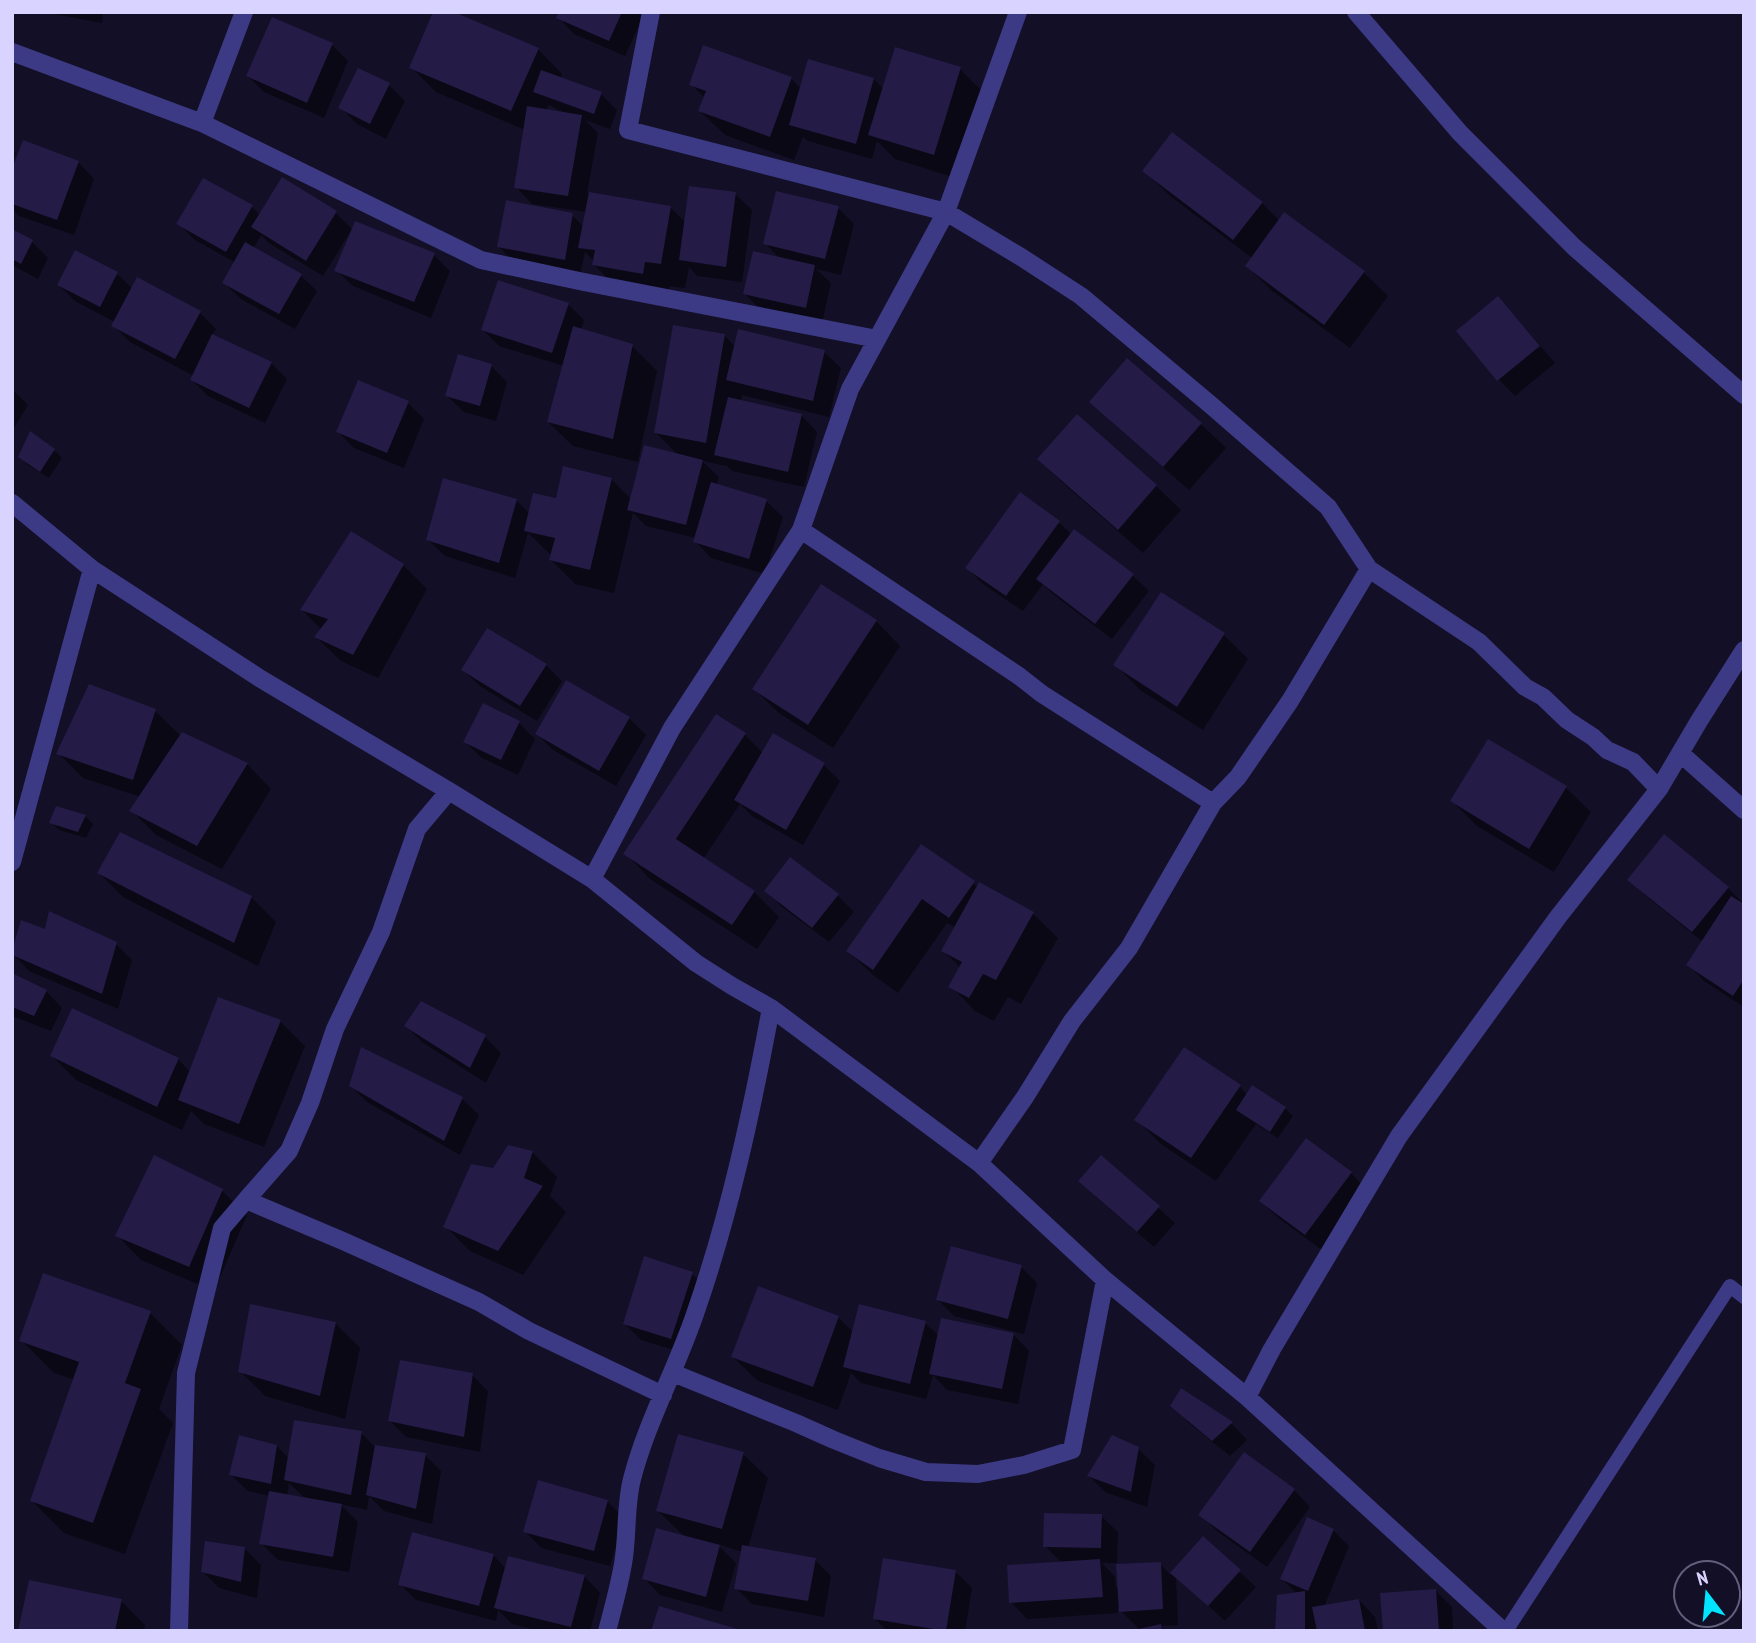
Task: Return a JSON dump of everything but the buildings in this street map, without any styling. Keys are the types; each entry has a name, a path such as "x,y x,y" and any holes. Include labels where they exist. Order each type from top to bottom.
{"street":[{"path":"202,123 244,12"},
{"path":"651,12 628,130 946,212 1021,257 1081,296 1328,508 1369,569 1479,642 1525,687 1543,697 1567,720 1607,750 1633,762 1659,789"},
{"path":"592,879 671,729 801,530 850,389 946,212 1018,12"},
{"path":"1356,12 1460,133 1575,248 1744,395"},
{"path":"12,52 202,123 481,260 877,339"},
{"path":"12,503 92,569 261,679 592,879 696,962 771,1008 979,1163 1105,1280 1247,1396 1505,1631"},
{"path":"801,530 1042,694 1213,803"},
{"path":"12,862 92,569"},
{"path":"979,1163 1025,1097 1072,1021 1129,948 1213,803 1238,777 1290,701 1369,569"},
{"path":"1247,1396 1272,1349 1399,1136 1558,917 1659,789 1744,650"},
{"path":"1680,753 1744,810"},
{"path":"179,1631 186,1373 222,1227 289,1151 310,1103 335,1030 380,932 417,829 449,791"},
{"path":"607,1631 623,1563 631,1482 650,1423 673,1373 696,1312 729,1204 771,1008"},
{"path":"246,1200 467,1297 529,1331 663,1395"},
{"path":"673,1373 879,1458 926,1472 978,1474 1024,1465 1073,1450 1105,1280"}],"lane":[{"path":"1505,1631 1730,1286 1744,1297"}]}
